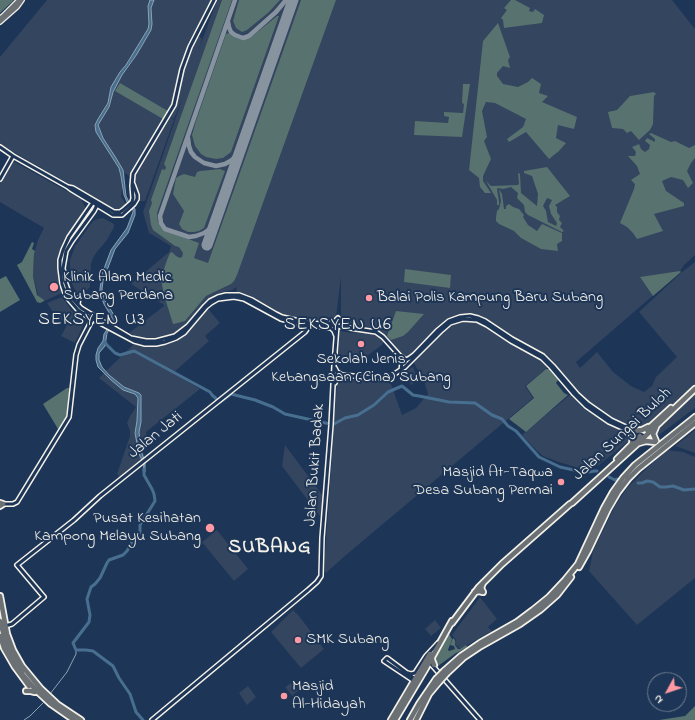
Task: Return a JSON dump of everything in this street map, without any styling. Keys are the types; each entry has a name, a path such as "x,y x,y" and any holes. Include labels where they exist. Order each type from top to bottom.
{"highway":[{"name":"Jalan Sungai Buloh","path":"570,504 631,445 643,436 695,387"},
{"path":"416,720 429,694 443,672 481,646 520,624 540,610 557,595 579,567 618,492 636,467 688,425 695,417"},
{"path":"688,425 695,423"},
{"path":"631,445 633,437 632,431 642,430 654,426 653,434 655,442 646,441 637,444"},
{"name":"Jalan Sungai Buloh","path":"395,720 426,668 438,643 474,593 502,564 637,444 643,436"},
{"name":"Jalan Sungai Buloh","path":"452,623 462,604 477,585 502,564"},
{"path":"0,596 4,643 14,667"},
{"path":"0,608 6,635 14,654 25,671 38,687 54,702 80,720"},
{"path":"0,621 8,647 23,675 46,699 73,720"},
{"path":"2,626 22,666 35,682 57,704 80,720"},
{"name":"Jalan Sungai Buloh","path":"391,720 447,630"},
{"path":"1,638 4,648 14,667 27,684 47,704 54,707"},
{"path":"11,659 22,675 42,697 73,720"},
{"path":"426,668 434,666 432,660 429,659"},
{"path":"410,720 427,691 438,680"},
{"path":"27,684 26,690 35,692"},
{"path":"58,712 68,720"}],"main road":[{"path":"0,18 18,0"},
{"path":"0,22 22,0"},
{"path":"98,204 104,210 117,216 122,214 133,203 133,174 174,105 182,68 214,0"},
{"path":"0,147 84,198 114,212 120,212 129,208"},
{"path":"0,179 13,156"},
{"path":"68,187 73,188 93,202"},
{"path":"84,198 88,205 88,210"},
{"path":"93,202 69,237 60,260 60,276 68,298 78,310 93,318"},
{"path":"98,204 66,251 63,268 67,288 74,301 93,318 105,325 134,341 145,344 156,344 176,338 184,333 211,303 218,299 234,297 244,299 281,319 333,329 336,339"},
{"path":"88,210 92,208 92,213"},
{"path":"92,213 98,210 104,210"},
{"path":"67,288 73,297 79,298 77,302 78,306"},
{"path":"114,330 131,338 146,342 165,340 175,336 188,326 210,301 226,295 244,296 282,317 304,322 376,332 387,340 400,356 406,360 451,320 464,316 478,318 543,356 588,404 611,420 632,431"},
{"path":"68,298 74,301"},
{"path":"87,316 90,321 89,326"},
{"path":"1,504 13,504 17,502 69,417 76,355 93,318"},
{"path":"320,324 333,323 338,318 342,324 353,328"},
{"path":"334,364 337,372 342,375 381,378 393,375 405,368 450,323 464,319 477,320 542,358 586,406 610,422 643,436"},
{"path":"89,326 95,323 105,325"},
{"name":"Jalan Jati","path":"2,626 12,624 44,597 17,564 74,520 100,496 307,330 308,325"},
{"name":"Jalan Bukit Badak","path":"152,720 319,580 321,575 322,538 332,423 337,326"},
{"path":"337,332 343,327"},
{"path":"400,356 402,363 402,368 400,371"},
{"path":"333,399 335,380 342,375"},
{"path":"406,674 415,673 426,656 438,643"},
{"path":"385,660 415,680"},
{"path":"434,666 443,672 480,720"},
{"path":"415,680 419,679 423,673"},
{"path":"404,699 409,685 406,674"},
{"path":"414,688 415,680"}],"shaded area":[{"path":"47,0 213,0 197,34 202,39 199,49 217,0 672,0 695,29 695,255 684,265 679,273 576,362 580,368 597,352 613,372 631,386 644,392 652,386 656,377 677,357 639,312 695,262 695,408 659,435 651,435 614,419 593,405 553,363 525,386 533,398 327,572 325,572 337,382 344,378 344,376 390,381 402,415 416,408 428,394 424,381 410,356 404,357 387,336 371,330 369,327 343,323 341,320 341,277 336,317 333,321 327,322 318,322 283,315 236,291 237,287 232,290 215,294 203,303 220,323 205,336 209,341 173,373 200,389 146,432 148,444 142,449 145,458 120,477 117,474 130,436 127,423 136,407 99,378 140,338 129,333 164,306 131,284 169,252 171,246 149,233 143,212 183,97 174,119 169,116 173,105 167,115 174,120 145,201 139,201 133,179 125,173 121,196 126,205 119,210 111,208 3,146 0,143 0,57"},
{"path":"150,0 154,0 151,8 151,30 137,54 122,75 113,92 109,107 98,125 103,138 123,170 126,196 135,209 135,215 128,233 115,249 103,281 102,289 104,299 115,319 107,333 105,346 99,353 99,360 102,367 109,375 124,387 141,395 141,422 139,432 141,450 145,463 145,472 143,471 144,464 139,454 135,433 138,398 135,394 123,390 111,380 98,367 96,360 98,348 103,341 104,334 110,325 112,318 100,294 102,274 111,250 127,228 133,210 124,195 119,168 96,132 95,125 108,103 111,87 148,29 148,6"},
{"path":"13,161 81,199 86,209 68,236 60,255 58,275 64,292 40,303 33,275 34,254 38,240 44,228 0,202 0,184"},
{"path":"103,218 114,224 114,227 107,240 93,258 91,264 90,287 79,297 72,284 70,260 75,246 93,221"},
{"path":"62,297 72,311 85,321 75,343 61,336 67,325 53,312 47,303"},
{"name":"Sekolah Jenis Kebangsaan (Cina) Subang","path":"340,331 353,333 355,331 363,332 379,336 384,341 382,345 363,358 358,359 339,355"},
{"path":"413,367 417,376 416,382 411,385 404,372"},
{"path":"571,394 583,408 631,435 630,440 599,465 585,470 543,456 522,435"},
{"path":"695,430 695,453 675,446"},
{"path":"285,445 323,496 322,519 282,466"},
{"path":"667,450 683,452 695,457 695,578 637,625 589,571 593,551 615,506 627,488"},
{"path":"217,530 248,569 234,581 202,542"},
{"path":"480,597 497,619 488,627 492,631 460,649 455,644 456,640 452,635"},
{"name":"SMK Subang","path":"293,610 324,649 301,668 271,632"},
{"path":"435,620 441,628 431,636 425,629"},
{"path":"291,683 298,691 292,696 285,687"},
{"path":"248,686 256,697 247,705 239,693"}],"green space":[{"path":"0,0 14,0 0,13"},
{"path":"222,0 232,0 157,213 158,222 164,230 199,243 194,258 208,263 301,0 336,0 234,281 231,284 206,296 185,321 173,324 164,295 161,278 170,253 172,252 180,258 182,257 183,253 179,247 175,246 153,230 149,211 152,203 151,200 162,169 165,170 166,167 164,164"},
{"path":"239,0 280,0 269,12 247,30 242,32 236,28 233,21"},
{"path":"511,0 515,0 530,8 529,11 533,12 535,9 544,15 542,23 504,28 503,20 501,18 507,10 504,8"},
{"path":"277,16 279,16 231,152 223,158 216,159 206,157 201,154 195,146 192,135 226,34 229,33 242,39 250,38"},
{"path":"498,23 510,57 508,60 510,68 503,66 497,73 497,76 503,84 518,87 528,82 532,78 541,84 539,93 548,96 542,102 577,117 574,129 558,125 556,138 566,143 549,159 526,132 509,142 507,139 523,127 526,119 495,103 486,102 482,111 487,137 484,141 491,159 483,176 483,181 491,193 485,193 480,187 479,178 469,170 483,41"},
{"path":"120,83 168,111 163,119 115,91"},
{"path":"463,84 470,84 462,137 414,135 415,121 448,123 449,117 444,116 444,112 463,113"},
{"path":"654,92 656,94 654,96 653,124 650,130 639,140 631,131 627,133 623,129 612,128 608,112 617,110 630,96"},
{"path":"651,133 671,142 675,141 689,148 695,145 695,158 687,171 693,183 688,188 683,180 671,177 662,181 666,191 684,203 684,206 654,214 663,231 637,239 627,227 620,223 634,189 635,184 631,180 640,174 637,166 628,156 635,156 636,152 632,147 639,144 641,149 645,152 649,149 650,145 645,141 647,138 655,142 655,139 649,134"},
{"path":"547,167 570,196 555,205 560,216 559,220 562,223 560,227 564,231 562,232 528,215 525,212 524,205 517,198 518,193 511,187 497,189 499,205 497,205 497,200 486,181 491,186 518,185 518,173 520,174 521,193 537,206 538,194 532,176 524,173 524,171","holes":["547,198 552,200 549,206 551,214 557,223 556,226 548,222 546,211 543,206"]},
{"path":"220,169 225,171 204,228 194,232 188,232 182,229 179,224 184,211 173,194 176,178 184,174 195,177 197,172 200,171"},
{"path":"499,189 502,194 504,209 506,209 506,206 509,204 519,209 524,215 523,217 528,225 537,231 542,224 562,233 562,241 557,244 558,251 541,249 521,238 514,231 496,221 497,211 501,201"},
{"path":"32,242 34,243 32,249 35,251 33,276 37,295 44,300 40,303 37,302 17,265 22,262"},
{"path":"405,269 451,275 450,288 404,282"},
{"path":"681,272 653,296 640,277"},
{"path":"6,276 20,300 0,312 0,279"},
{"path":"396,311 424,314 403,336 391,340 387,336"},
{"path":"546,369 549,369 558,380 556,383 564,393 568,395 526,432 509,419 534,398 526,386"},
{"path":"67,388 70,388 67,416 58,429 43,404"},
{"path":"449,634 452,639 448,650 449,651 455,649 454,646 450,645 453,638 458,649 466,645 467,647 436,666 434,663 436,655"},
{"path":"695,706 695,720 659,720 685,716"}],"waterway":[{"path":"105,342 115,353 120,355 134,351 138,353 210,392 220,402 231,394 255,400 273,407 285,414 330,424 334,424 345,418 358,415 374,405 388,392 402,386 413,395 449,402 475,403 492,415 502,419 508,426 516,431 539,457 560,467 583,472 597,471"},
{"path":"143,720 136,712 130,694 113,666 93,651 76,650 73,643 89,622 90,615 87,599 91,587 100,578 109,560 123,555 127,551 132,542 140,533 140,525 155,501 152,489 144,475 144,469"},
{"path":"609,477 615,480 617,479"},
{"path":"638,483 647,481 653,482 660,487 673,486 684,490 695,489"},
{"path":"50,694 67,672 76,654 76,650"},
{"path":"24,720 43,703"}],"taxiway":[{"path":"215,223 204,233 189,237 165,229 161,223 160,216 235,0"},
{"path":"228,22 231,32 235,35 243,38 249,36 276,12 286,0"},
{"path":"188,138 191,152 195,157 204,163 216,166 225,164 232,160 239,152"}],"runway":[{"path":"207,245 293,0"}],"place":[{"name":"Klinik Alam Medic Subang Perdana","path":"54,287"},
{"name":"Balai Polis Kampung Baru Subang","path":"369,298"},
{"name":"Sekolah Jenis Kebangsaan (Cina) Subang","path":"361,344"},
{"name":"Masjid At-Taqwa Desa Subang Permai","path":"561,482"},
{"name":"Pusat Kesihatan Kampong Melayu Subang","path":"210,528"},
{"name":"SMK Subang","path":"298,640"},
{"name":"Masjid Al-Hidayah","path":"284,696"}],"district":[{"name":"SEKSYEN U3","path":"92,321"},
{"name":"SEKSYEN U6","path":"338,326"},
{"name":"SUBANG","path":"270,549"}]}
